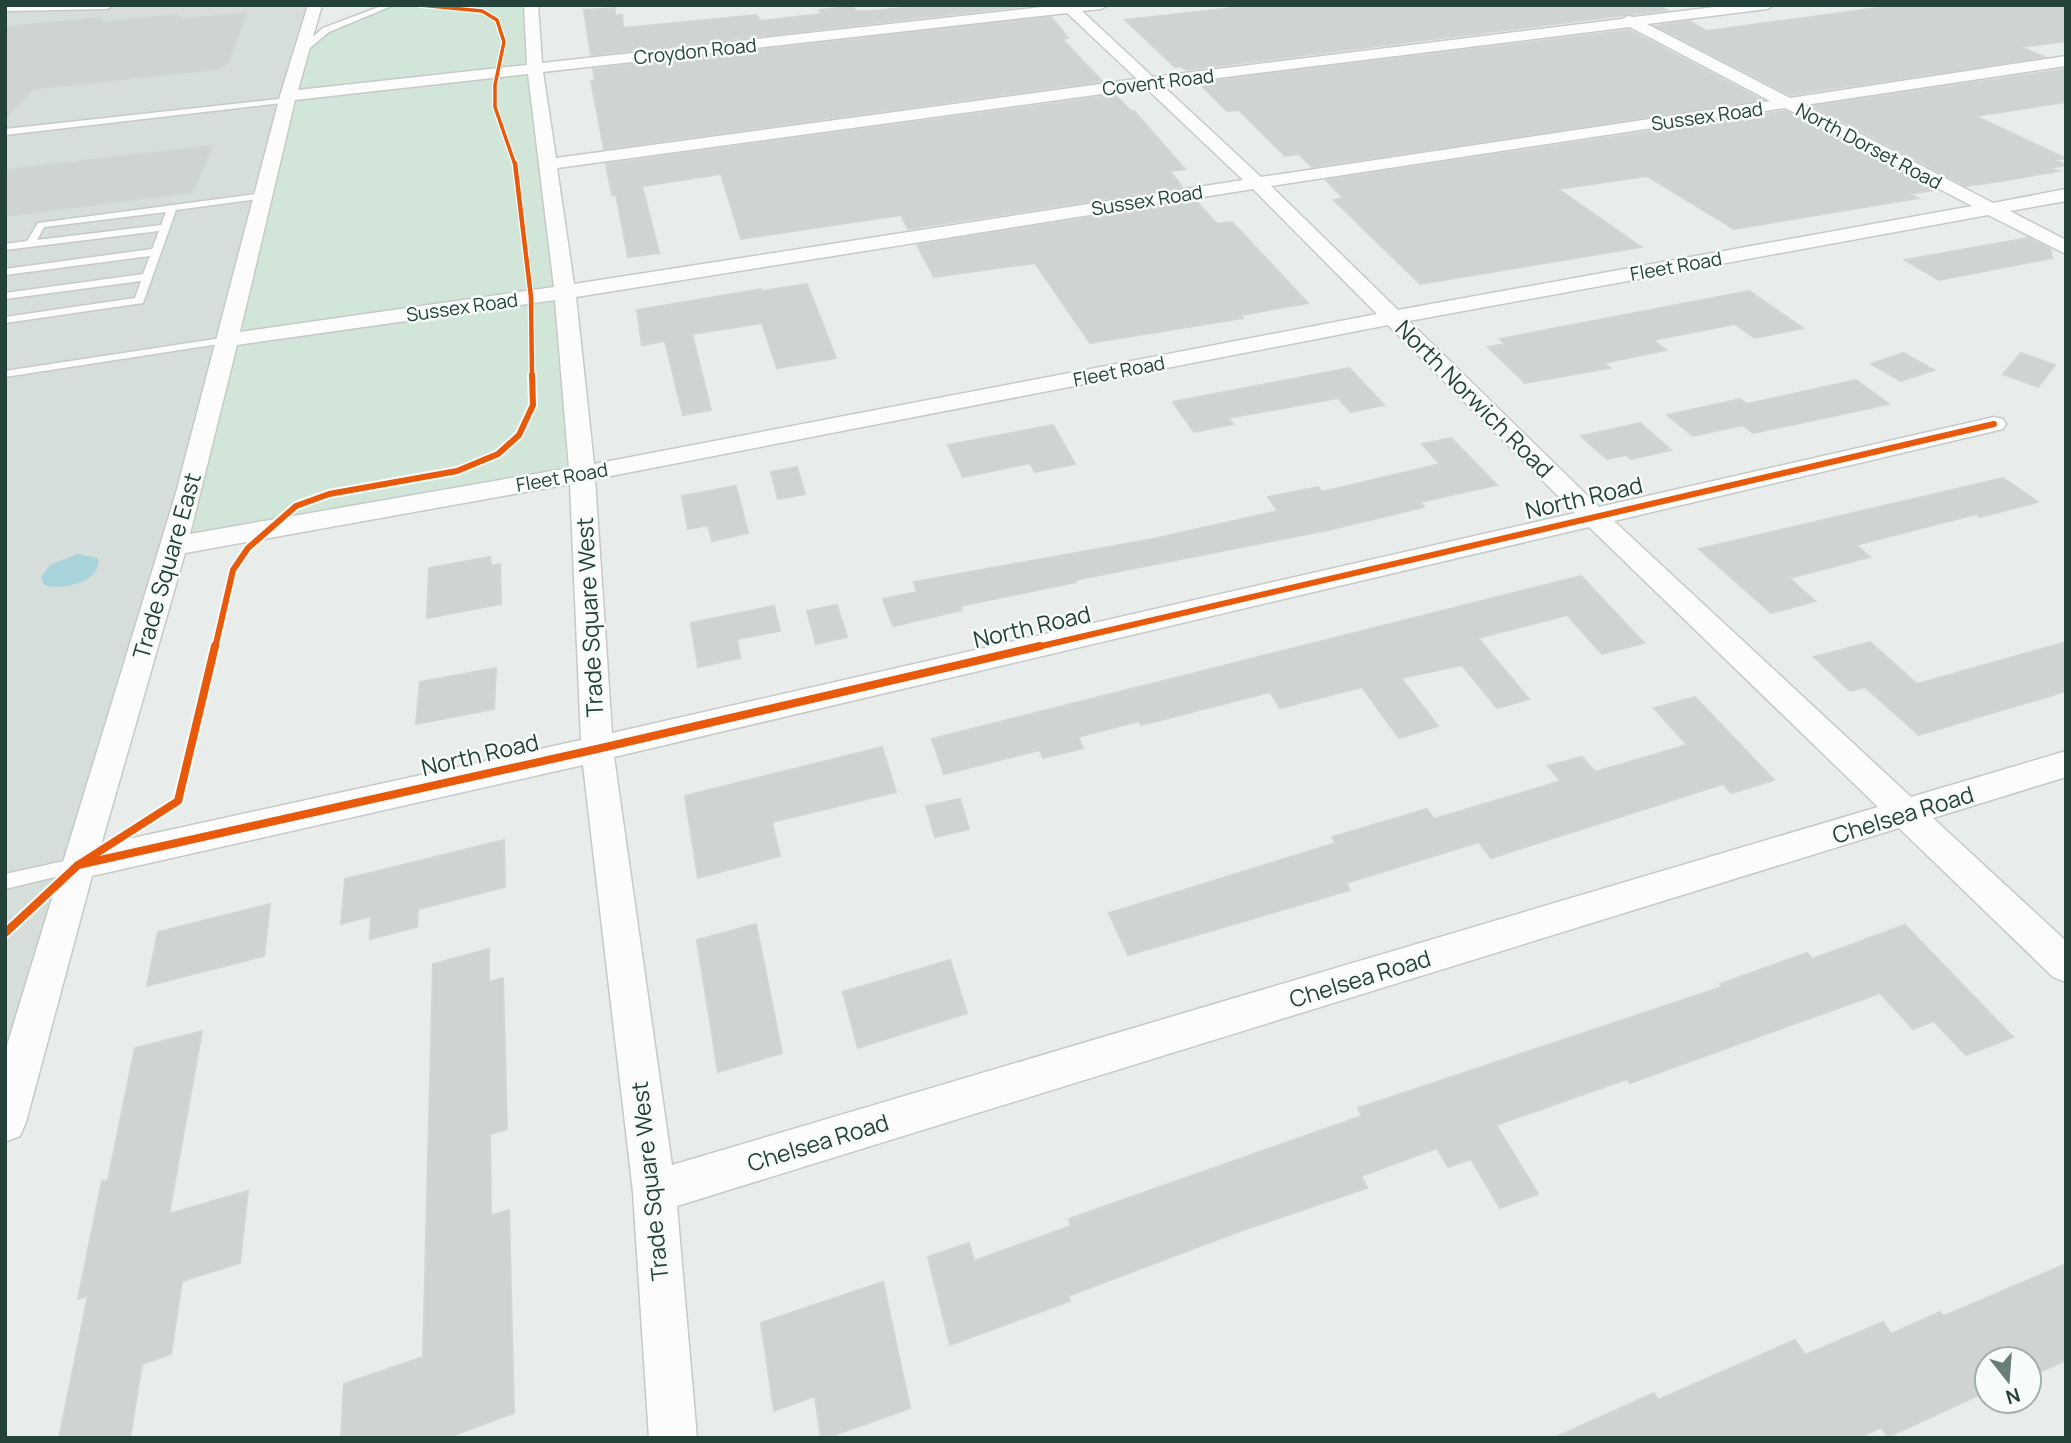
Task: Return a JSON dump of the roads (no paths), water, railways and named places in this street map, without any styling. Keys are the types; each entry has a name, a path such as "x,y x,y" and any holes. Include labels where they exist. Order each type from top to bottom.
{"street":[{"path":"5,7 107,5"},
{"name":"Trade Square East","path":"5,1122 78,865 189,494 288,98 315,5"},
{"name":"Trade Square West","path":"531,5 535,69 565,292 582,474 597,749 654,1192 673,1438"},
{"name":"Croydon Road","path":"288,98 1101,5"},
{"name":"North Dorset Road","path":"1598,5 2066,248"},
{"name":"Covent Road","path":"549,164 1152,82 1767,5"},
{"name":"North Norwich Road","path":"1069,7 1152,82 1256,183 1592,515 2066,965"},
{"name":"Sussex Road","path":"228,340 565,292 1256,183 2066,61"},
{"name":"Fleet Road","path":"172,546 582,474 1392,318 2066,195"},
{"name":"North Road","path":"78,865 597,749 1592,515 1994,424"},
{"name":"Chelsea Road","path":"654,1192 2066,764"}],"lane":[{"path":"302,50 326,30 391,5"},
{"path":"5,132 288,98"},
{"path":"30,244 41,225 263,196"},
{"path":"5,320 139,301 172,208"},
{"path":"5,247 165,227"},
{"path":"5,272 156,252"},
{"path":"5,296 148,276"},
{"path":"5,374 228,340"},
{"path":"5,882 78,865"}],"water":[{"path":"77,554 98,558 98,566 88,579 60,587 44,585 41,577 50,565"}]}
